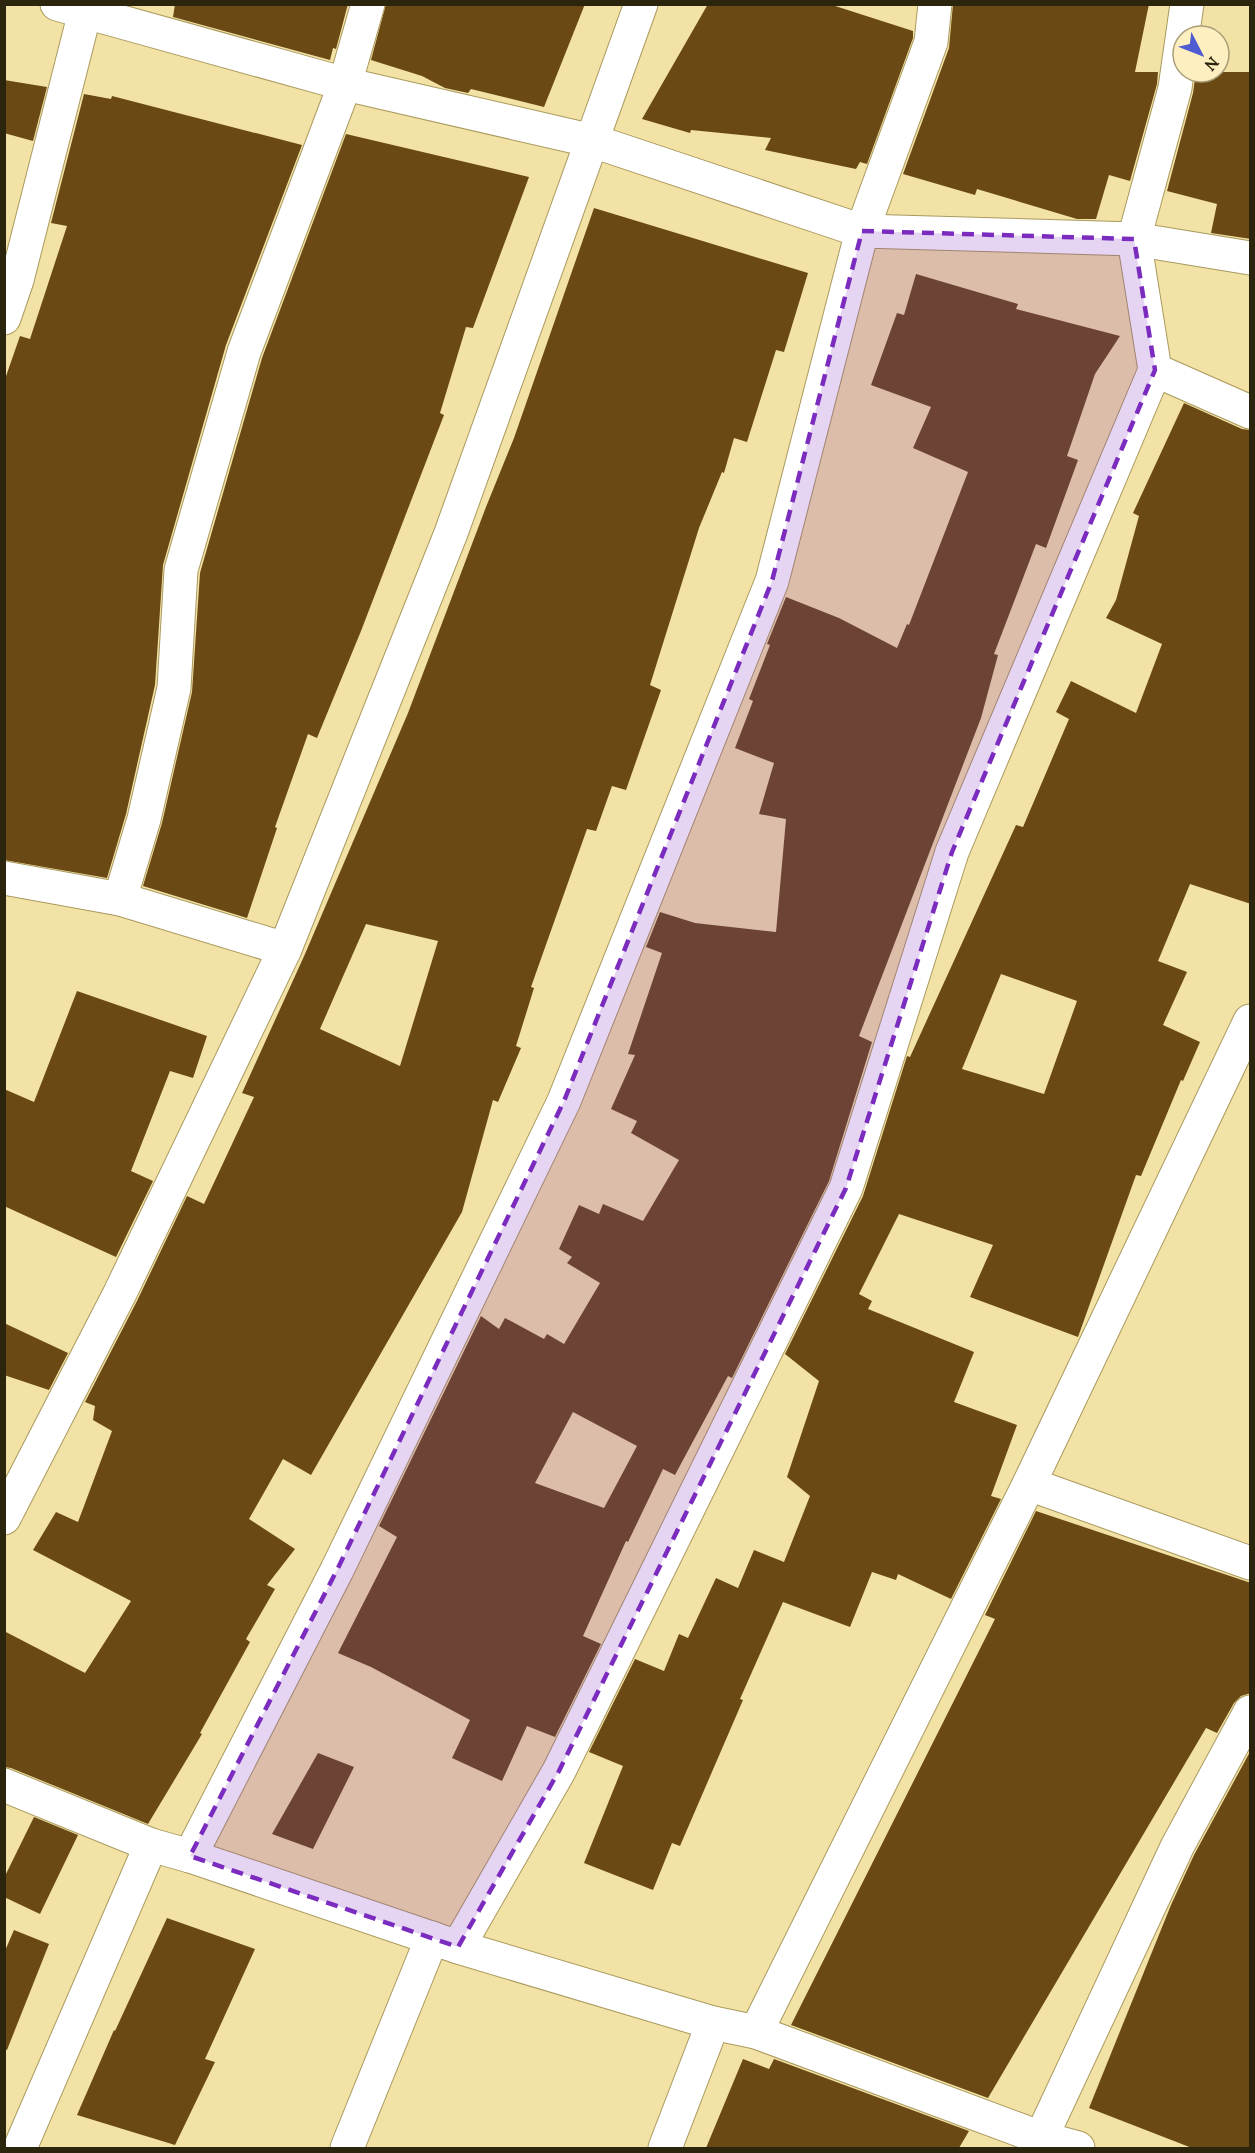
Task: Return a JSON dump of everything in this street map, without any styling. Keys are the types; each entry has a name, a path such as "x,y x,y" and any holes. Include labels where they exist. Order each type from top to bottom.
{"street":[{"path":"120,899 144,819 174,688 181,570 244,352 345,84 368,4"},
{"path":"4,1518 120,1293 285,950 451,533 641,4"},
{"path":"190,1856 337,1570 564,1101 772,581 862,231 931,42 935,4"},
{"path":"347,2148 445,1942 559,1771 846,1188 952,852 1155,370 1134,239 1175,88 1187,4"},
{"path":"4,318 17,280 76,7 345,84 593,141 862,231 1134,239 1251,258"},
{"path":"1155,370 1251,412"},
{"path":"4,878 120,899 285,950"},
{"path":"756,2032 1029,1484 1251,1021"},
{"path":"1029,1484 1251,1563"},
{"path":"1021,2139 1251,1712"},
{"path":"4,1785 150,1845 190,1856 445,1942 712,2023 756,2032 1021,2139 1078,2148"},
{"path":"20,2148 150,1845"},
{"path":"665,2148 712,2023"}],"highlighted area":[{"path":"862,231 1134,239 1155,370 952,852 846,1188 559,1771 458,1947 190,1856 337,1570 564,1101 772,581"}],"building":[{"path":"175,4 348,4 336,49 333,48 330,60 173,17"},
{"path":"386,4 585,4 544,107 471,89 468,93 445,88 422,76 371,60"},
{"path":"708,4 829,4 913,31 913,38 867,164 860,162 856,169 765,150 771,138 691,130 690,133 642,119"},
{"path":"953,4 1149,4 1135,72 1158,72 1157,84 1130,181 1109,175 1096,219 1077,219 977,189 975,195 903,174 949,48"},
{"path":"1231,72 1251,72 1251,239 1211,233 1217,204 1167,191 1194,84 1231,84"},
{"path":"4,80 47,87 33,141 4,133"},
{"path":"84,94 111,99 112,96 302,145 226,345 163,565 155,685 126,814 107,878 4,860 4,382 20,336 30,339 67,226 51,223"},
{"path":"346,134 529,177 473,328 466,327 440,413 444,415 361,631 317,738 308,734 275,827 277,828 247,918 143,886 162,823 192,692 200,573 262,358"},
{"path":"594,208 808,273 784,352 776,350 747,442 734,438 724,473 722,472 699,528 650,685 661,690 626,790 612,786 596,831 587,829 531,987 534,988 516,1046 521,1048 498,1102 493,1100 462,1212 311,1475 283,1459 249,1519 295,1549 267,1585 275,1589 246,1639 250,1642 200,1733 202,1734 148,1824 4,1767 4,1631 85,1673 131,1601 33,1550 56,1512 78,1522 112,1431 93,1420 95,1406 85,1402 187,1196 204,1204 254,1097 242,1093 305,954 408,713 514,438","holes":["366,924 438,941 400,1066 320,1029"]},
{"path":"916,274 1018,304 1016,309 1120,336 1095,374 1067,456 1078,460 1046,548 1036,544 994,654 998,655 981,718 859,1036 872,1042 829,1181 732,1378 728,1376 675,1475 663,1469 628,1542 626,1541 583,1636 601,1644 555,1737 527,1726 502,1781 452,1758 470,1720 371,1667 338,1653 397,1537 379,1526 481,1316 499,1329 505,1318 544,1339 547,1334 564,1344 600,1283 567,1263 572,1257 559,1249 579,1205 599,1214 603,1204 643,1221 679,1160 631,1133 637,1121 611,1109 635,1055 628,1054 662,953 646,947 660,912 695,923 776,932 786,819 759,814 774,763 735,748 753,701 749,699 770,645 767,644 786,597 839,618 897,648 907,624 909,625 968,472 913,448 931,407 871,385 897,313 904,315","holes":["573,1412 637,1446 604,1508 535,1483"]},
{"path":"1184,403 1242,429 1251,430 1251,904 1190,884 1158,961 1187,972 1163,1025 1200,1042 1183,1081 1181,1080 1141,1176 1136,1175 1078,1337 970,1297 993,1245 899,1214 859,1294 872,1301 868,1309 974,1352 954,1402 1017,1425 991,1496 1001,1499 951,1599 898,1574 896,1580 872,1572 850,1627 783,1602 740,1699 743,1700 680,1846 672,1843 653,1890 584,1863 623,1766 589,1752 635,1659 664,1671 679,1634 688,1638 716,1578 738,1588 754,1550 784,1562 810,1496 787,1477 819,1381 785,1354 863,1196 907,1056 910,1057 1016,825 1023,827 1069,719 1056,712 1071,681 1136,713 1162,644 1106,618 1116,600 1139,516 1133,513","holes":["1001,974 1077,1001 1044,1094 962,1069"]},
{"path":"77,991 207,1036 193,1078 170,1071 131,1171 153,1181 116,1257 4,1206 4,1089 34,1102"},
{"path":"4,1323 68,1353 49,1390 4,1375"},
{"path":"1036,1511 1251,1583 1251,1693 1241,1696 1234,1703 1217,1733 1206,1728 988,2098 791,2025 995,1619 985,1615"},
{"path":"1251,1750 1251,2148 1192,2148 1089,2108 1171,1905 1194,1855"},
{"path":"318,1753 354,1767 313,1849 272,1834"},
{"path":"34,1817 78,1835 40,1914 4,1897 4,1878"},
{"path":"167,1918 255,1949 205,2059 215,2062 175,2145 77,2115"},
{"path":"14,1930 49,1944 7,2050 4,2049 4,1953"},
{"path":"743,2059 769,2069 774,2059 969,2131 959,2148 706,2148"}]}
